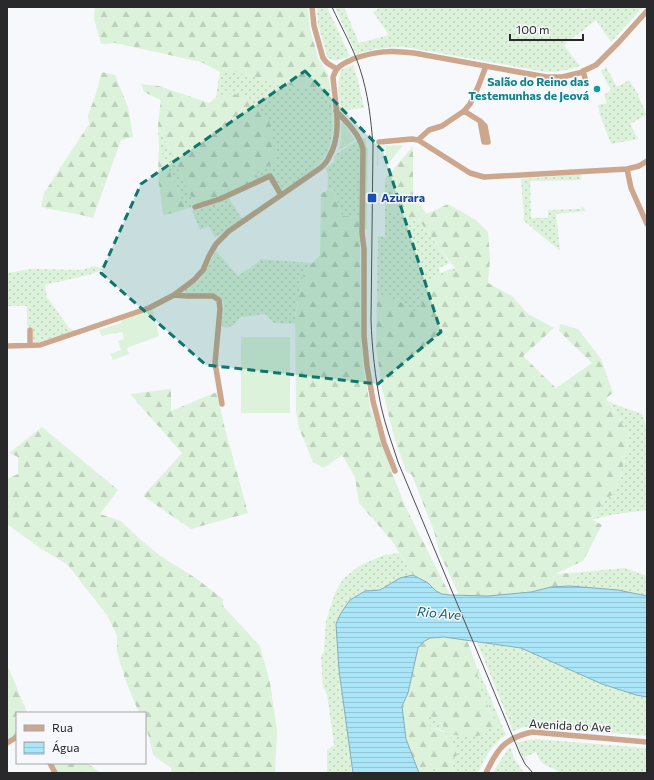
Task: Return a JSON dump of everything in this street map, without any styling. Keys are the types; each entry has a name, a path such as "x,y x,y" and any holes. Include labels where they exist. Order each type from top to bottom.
{"street":[{"path":"312,7 314,26 323,58 326,63 337,69"},
{"path":"7,346 40,345 149,308 174,295 194,280 203,270 216,244 225,235 319,169 329,158 336,144 337,132 334,77 337,69 343,64 364,55 381,51 399,51 414,52 547,77 562,78 596,65 620,42 647,11"},
{"path":"418,140 429,130 442,126 464,111 470,104 486,66"},
{"path":"583,71 586,82"},
{"path":"336,111 347,122 362,144 363,150 362,233 364,250 364,336 367,366 375,408 384,443 395,471"},
{"path":"464,111 480,121"},
{"path":"379,142 412,139 418,140 470,173 484,177 627,169 640,166 647,161"},
{"path":"627,169 631,188 647,224"},
{"path":"195,207 220,199 270,176 281,195"},
{"path":"174,295 213,296 219,300 220,309 215,363 222,404"},
{"path":"30,330 30,345"},
{"name":"Avenida do Ave","path":"486,773 498,751 506,742 517,736 532,732 647,742"},
{"path":"7,743 16,738"},
{"path":"50,764 55,773"}],"highlighted area":[{"path":"305,71 383,151 441,332 378,384 206,365 101,273 141,184"}],"green space":[{"path":"95,7 308,7 310,30 319,60 328,74 330,86 311,88 281,84 236,72 220,72 201,62 115,43 101,44 94,18"},
{"path":"317,7 327,7 350,56 332,60 327,56 318,24"},
{"path":"335,7 344,7 359,43 389,35 373,12 378,9 378,7 578,7 584,10 591,7 643,7 611,42 596,20 564,45 580,66 555,72 546,72 405,47 392,47 356,54"},
{"path":"353,65 364,108 348,110 347,115 340,110 338,89 339,79 342,69"},
{"path":"606,67 617,87 629,80 638,94 646,115 630,124 638,139 611,144 600,115 598,105 607,103 604,95 611,90 601,71"},
{"path":"102,72 115,75 128,107 133,137 121,140 93,218 41,207 44,193 89,124 88,115"},
{"path":"220,72 236,72 281,84 311,88 330,86 333,130 328,150 323,160 307,174 281,191 271,174 259,180 216,97"},
{"path":"141,84 159,86 209,103 216,97 226,93 247,96 269,119 277,160 256,174 259,180 220,198 197,205 194,203 158,125 161,100 144,92"},
{"path":"343,122 355,140 338,151 341,140 341,124"},
{"path":"158,125 194,203 192,207 186,209 159,148"},
{"path":"366,138 366,147 368,148 367,195 365,194 365,201 367,202 367,229 364,229 360,139"},
{"path":"358,141 361,151 360,217 342,216 333,189 327,191 328,179 326,168 334,162 335,155"},
{"path":"403,145 385,168 386,147 378,147 377,167 377,146"},
{"path":"413,146 413,197 427,214 448,204 476,220 488,232 490,259 488,283 512,296 528,314 554,328 523,356 556,388 592,363 559,331 560,324 578,329 601,359 613,393 606,398 629,435 625,460 615,493 606,499 591,519 602,525 583,561 555,574 582,572 570,586 551,587 531,592 488,596 459,595 440,554 434,531 412,475 406,471 394,437 382,388 376,347 377,293 399,301 418,314 430,279 457,271 421,223 391,210 387,177"},
{"path":"159,148 186,209 163,215 158,175"},
{"path":"581,174 581,180 530,181 531,218 548,218 548,210 584,208 585,211 556,214 560,251 523,220 521,179"},
{"path":"387,177 391,210 421,223 450,263 439,268 440,273 454,268 457,272 430,279 418,314 399,301 377,293 378,236 385,237 385,180"},
{"path":"333,189 342,216 359,217 361,337 364,371 370,406 391,470 406,508 450,595 442,594 436,591 428,583 413,575 392,541 359,503 355,477 342,455 324,468 313,462 299,428 296,411 295,316 304,272 320,255 321,193"},
{"path":"229,198 242,219 215,238 209,226 200,230 192,211"},
{"path":"216,251 238,276 260,259 312,263 304,272 295,315 295,324 274,323 265,314 241,317 234,325 225,328 221,325 224,308 221,298 212,294 185,293 185,290 197,282"},
{"path":"94,266 104,269 92,274 45,285 47,297 69,328 75,331 35,342 33,340 32,327 27,326 27,306 7,306 7,273 32,269 82,270"},
{"path":"153,310 159,336 127,348 129,354 113,360 110,354 121,350 118,341 124,339 122,332 102,336 99,330 121,323 121,320"},
{"path":"241,337 290,337 290,413 241,413"},
{"path":"171,389 171,411 217,392 224,425 248,513 191,529 143,496 182,453 130,394"},
{"path":"609,402 642,414 647,428 647,510 610,515 591,520 606,499 615,493 625,460 629,435"},
{"path":"42,427 118,490 100,514 121,521 159,555 197,579 223,599 223,606 260,646 270,683 277,730 275,773 172,773 171,768 153,755 146,730 146,712 139,712 125,679 117,652 117,636 107,615 68,565 40,548 7,524 7,479 18,474 18,457 9,453"},
{"path":"399,553 413,575 400,578 380,590 365,591 350,600 341,613 339,670 353,773 327,773 327,750 334,745 327,694 323,687 321,656 324,651 326,621 335,593 343,579 359,566 384,555"},
{"path":"625,568 647,576 647,596 618,590 570,586 582,572"},
{"path":"444,637 467,640 478,670 477,681 493,718 498,719 501,727 491,730 490,727 486,727 485,734 473,737 464,737 447,730 440,723 438,718 429,716 427,721 431,728 442,731 449,736 454,744 457,755 451,760 454,770 445,771 430,768 432,773 419,773 406,739 402,706 408,693 418,648 423,642 430,638"},
{"path":"477,642 521,648 602,684 647,697 647,736 536,726 524,727 513,731"},
{"path":"7,664 27,712 16,712 16,738 7,743"},
{"path":"478,668 506,735 497,742 489,752 478,773 432,773 429,768 445,771 454,770 443,730 431,728 427,721 429,716 438,718 442,726 490,727 493,718 477,681"},
{"path":"535,739 647,748 647,773 560,773 544,764 536,752 525,757 527,764 516,743"},
{"path":"510,747 515,760 524,773 493,773 502,758"},
{"path":"50,764 88,764 101,773 55,773"}],"water":[{"name":"Rio Ave","path":"413,575 428,583 436,591 442,594 450,595 488,596 531,592 551,587 570,586 618,590 647,596 647,697 602,684 521,648 444,637 430,638 423,642 418,648 408,693 402,706 406,739 419,773 353,773 339,670 336,624 341,613 350,600 365,591 380,590 400,578"}],"tram line":[{"path":"332,7 357,61 363,78 370,116 373,145 371,320 375,373 383,413 398,462 520,754 525,764 533,773"}],"place":[{"name":"Salão do Reino das Testemunhas de Jeová","path":"597,89"},
{"name":"Azurara","path":"372,198"}]}
